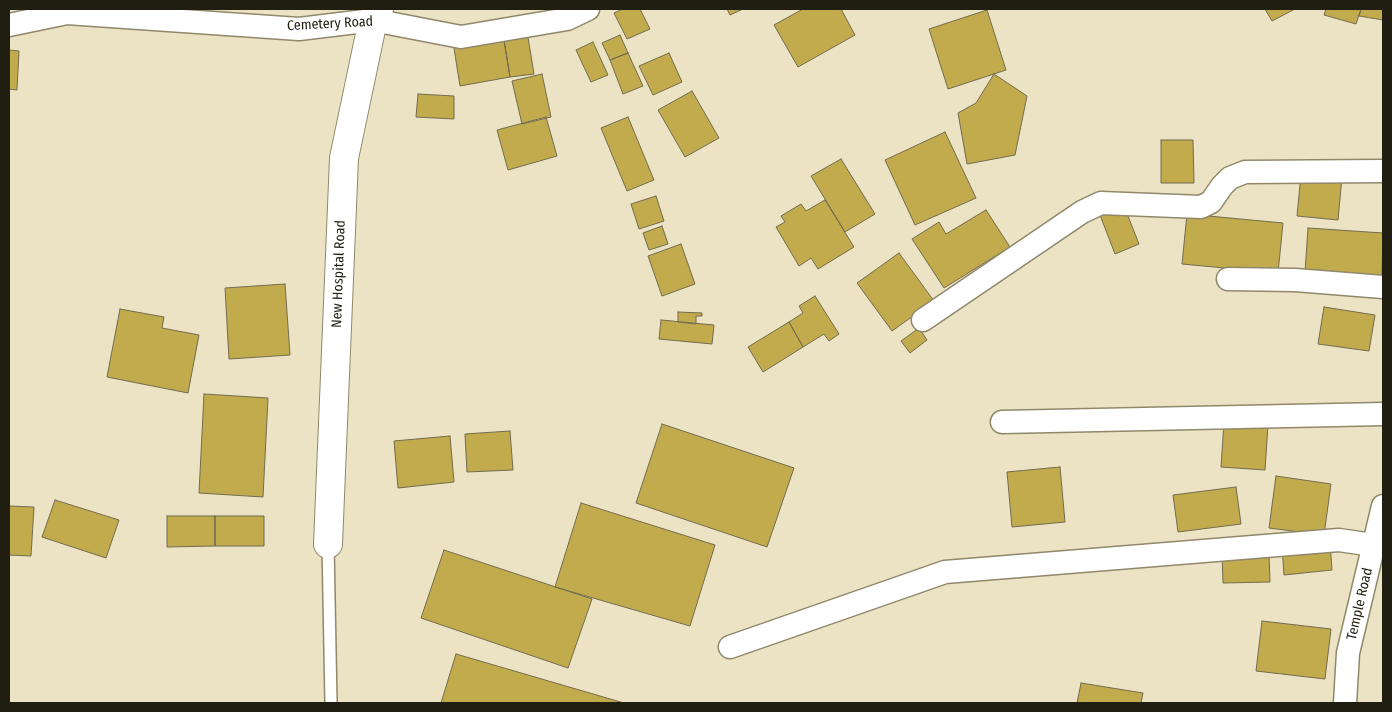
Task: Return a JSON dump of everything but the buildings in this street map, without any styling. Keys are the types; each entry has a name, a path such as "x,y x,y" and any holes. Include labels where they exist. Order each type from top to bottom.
{"main road":[{"name":"New Hospital Road","path":"328,544 344,158 376,15"}],"street":[{"name":"Cemetery Road","path":"9,25 67,13 299,28 376,15 461,37 567,19 588,9"},
{"path":"923,320 1082,212 1101,203 1201,207 1211,202 1230,178 1245,172 1383,171"},
{"path":"1228,279 1295,280 1383,287"},
{"path":"1002,422 1383,414"},
{"name":"Temple Road","path":"1345,703 1348,653 1383,506"},
{"path":"730,647 945,572 1340,540 1373,545"}],"lane":[{"path":"328,544 331,703"}]}
